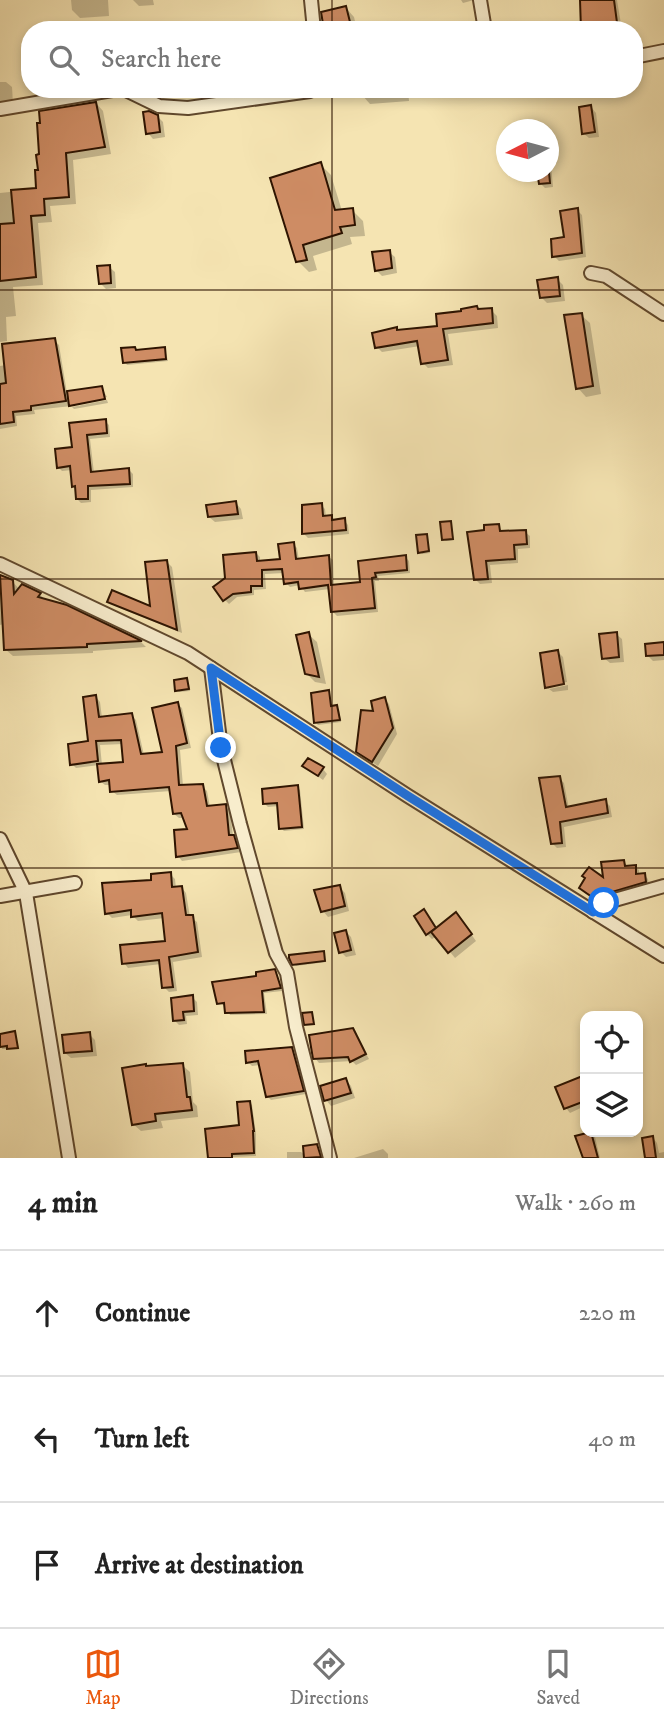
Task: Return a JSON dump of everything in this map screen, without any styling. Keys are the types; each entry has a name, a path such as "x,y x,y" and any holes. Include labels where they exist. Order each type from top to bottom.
{"street":[{"path":"312,0 313,21"},
{"path":"480,0 484,21"},
{"path":"643,55 664,51"},
{"path":"0,109 65,98"},
{"path":"143,98 159,106 188,108 264,98"},
{"path":"592,273 606,276 664,314"},
{"path":"0,564 188,653 408,796 664,956"},
{"path":"211,668 221,748 276,953 287,973 296,1027 330,1158"},
{"path":"0,838 26,893 69,1158"},
{"path":"0,896 75,883"},
{"path":"593,912 604,903 664,886"}],"building":[{"path":"580,0 614,0 617,21 581,21"},
{"path":"346,6 350,21 322,21 321,12"},
{"path":"96,102 105,147 66,153 69,197 44,199 45,215 31,216 36,277 0,281 0,224 14,223 11,190 36,188 39,111"},
{"path":"591,105 595,132 582,134 579,107"},
{"path":"149,111 158,115 160,132 146,134 143,112"},
{"path":"321,162 335,210 353,208 355,225 340,227 342,233 303,245 307,260 296,262 270,178"},
{"path":"578,208 582,253 552,257 551,239 564,237 560,211"},
{"path":"390,250 392,268 375,271 372,252"},
{"path":"110,265 111,283 99,284 97,266"},
{"path":"558,277 560,296 540,298 537,280"},
{"path":"477,306 478,309 492,308 493,323 443,329 448,360 421,364 417,341 375,348 372,333 397,327 397,330 437,326 436,314"},
{"path":"582,313 593,386 576,389 564,315"},
{"path":"55,338 66,401 31,406 31,410 13,412 14,422 0,424 0,384 6,383 2,344"},
{"path":"135,347 136,350 165,347 166,359 123,363 121,348"},
{"path":"102,386 105,399 69,406 67,391"},
{"path":"106,419 107,433 87,435 91,472 129,468 130,484 88,486 88,499 76,499 70,466 57,468 55,449 72,447 69,423"},
{"path":"236,501 238,514 208,517 206,505"},
{"path":"322,503 323,516 332,515 332,520 345,518 346,530 302,534 302,505"},
{"path":"451,521 453,539 442,540 440,522"},
{"path":"499,524 500,531 526,530 527,544 514,545 515,559 486,561 488,579 474,580 467,532 484,530 484,525"},
{"path":"427,534 429,551 418,553 416,535"},
{"path":"294,542 296,559 329,555 331,585 360,582 358,561 406,555 407,570 375,573 376,577 372,578 375,608 331,612 328,585 299,589 298,582 284,584 282,569 262,570 262,586 251,586 251,592 233,594 223,601 213,587 225,578 223,555 256,552 257,561 280,559 278,544"},
{"path":"167,560 177,630 107,602 112,590 150,606 145,562"},
{"path":"0,575 13,580 14,594 22,584 41,593 38,597 67,605 142,641 87,644 87,647 4,650"},
{"path":"309,632 319,677 305,674 296,635"},
{"path":"617,632 619,657 602,659 599,634"},
{"path":"664,642 664,655 646,656 645,644"},
{"path":"558,650 564,684 545,688 540,653"},
{"path":"187,678 189,689 175,691 174,680"},
{"path":"329,690 331,706 337,705 340,720 314,723 311,693"},
{"path":"96,695 99,717 132,713 141,754 162,752 152,708 178,702 187,743 176,746 179,785 203,784 207,806 226,804 229,835 234,835 238,848 176,857 174,830 187,829 181,813 173,814 169,787 110,792 109,780 99,782 97,764 123,762 121,740 96,741 98,761 70,765 68,744 88,741 83,697"},
{"path":"385,697 393,728 372,762 356,752 361,710 373,711 371,701"},
{"path":"308,758 324,767 318,776 302,766"},
{"path":"560,776 566,807 606,799 608,813 560,822 562,843 551,844 539,778"},
{"path":"298,785 302,827 279,829 277,803 263,804 262,789"},
{"path":"624,860 625,866 636,865 636,874 645,873 646,882 595,899 579,888 585,878 582,876 589,867 603,877 601,862"},
{"path":"171,872 172,887 182,886 186,915 193,915 198,952 169,957 173,987 162,988 159,960 122,964 120,945 165,941 162,913 131,917 131,910 105,914 102,883 151,880 151,874"},
{"path":"340,885 345,906 321,912 314,890"},
{"path":"424,909 436,928 426,935 414,916"},
{"path":"456,912 472,934 448,953 431,932"},
{"path":"346,930 351,950 339,953 334,933"},
{"path":"324,951 325,961 292,965 289,958 289,955"},
{"path":"275,969 281,988 262,991 264,1012 225,1013 224,1003 217,1004 212,982 256,976 256,972"},
{"path":"193,995 194,1011 183,1012 184,1020 173,1021 171,998"},
{"path":"312,1012 314,1024 304,1025 302,1013"},
{"path":"353,1028 366,1054 350,1062 348,1057 313,1059 309,1035"},
{"path":"15,1031 18,1048 0,1047 0,1034"},
{"path":"90,1032 92,1051 64,1053 62,1035"},
{"path":"292,1047 304,1091 266,1097 258,1061 246,1063 245,1051"},
{"path":"183,1063 187,1097 190,1097 192,1110 155,1114 156,1121 132,1125 122,1068"},
{"path":"580,1077 580,1103 564,1109 555,1087"},
{"path":"346,1078 351,1093 324,1101 320,1086"},
{"path":"250,1101 254,1153 232,1154 232,1158 208,1158 205,1129 239,1125 237,1102"},
{"path":"575,1136 592,1137 598,1158 583,1158"},
{"path":"653,1136 656,1158 645,1158 642,1138"},
{"path":"317,1144 321,1157 304,1158 303,1146"}],"route":[{"path":"221,748 211,668 593,912 604,903"}]}
